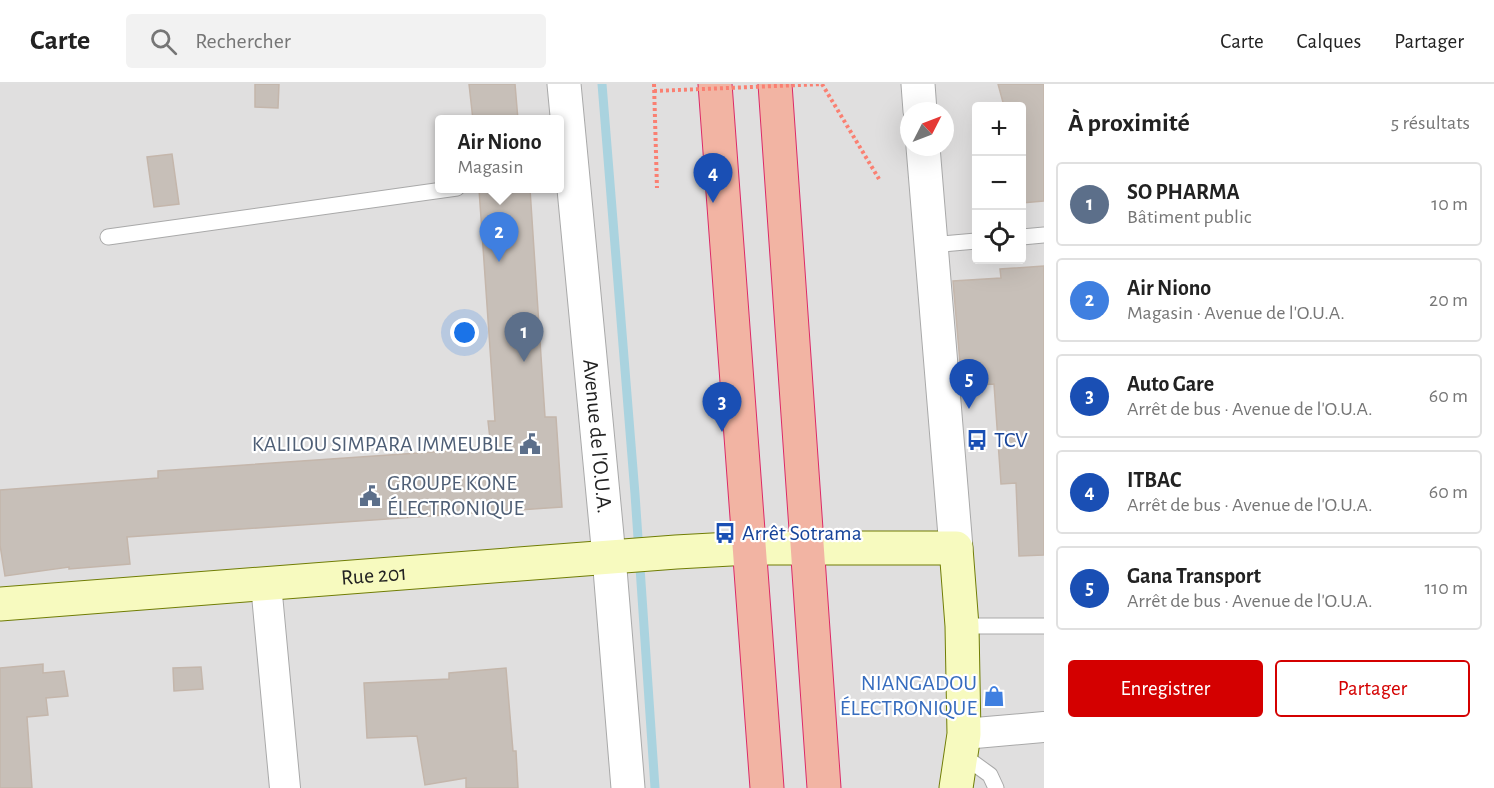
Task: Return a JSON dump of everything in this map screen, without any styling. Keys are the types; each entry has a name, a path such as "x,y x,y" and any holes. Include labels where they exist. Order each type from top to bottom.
{"highway":[{"path":"715,84 767,788"},
{"path":"775,84 824,788"}],"main road":[{"name":"Rue 201","path":"0,604 748,548 956,548"},
{"path":"956,548 962,626 963,744 956,788"}],"street":[{"name":"Avenue de l'O.U.A.","path":"564,84 566,173 609,557 628,788"},
{"path":"918,84 919,102"},
{"path":"924,156 956,548"},
{"path":"266,584 285,788"},
{"path":"963,744 1044,727"}],"lane":[{"path":"108,237 435,192"},
{"path":"1026,237 1044,235"},
{"path":"931,245 972,241"},
{"path":"962,626 1044,626"},
{"path":"963,744 990,775 996,788"}],"path":[{"path":"654,84 657,188"},
{"path":"654,91 822,84 879,179"}],"shaded area":[{"path":"0,84 1044,84 1044,788 0,788"}],"building":[{"path":"255,84 279,84 278,108 255,107"},
{"path":"469,84 515,84 518,115 472,115"},
{"path":"998,84 1044,84 1044,201 1026,203 1026,102 1003,102"},
{"path":"172,154 179,204 154,207 147,157"},
{"path":"479,193 530,193 545,417 556,417 562,507 127,537 130,564 69,569 69,567 5,576 0,545 0,490 158,478 158,471 491,448 488,421 495,421"},
{"path":"1044,266 1044,555 1019,556 1016,483 1001,484 994,384 962,386 953,281 1001,278 1000,269"},
{"path":"43,664 43,673 64,671 68,696 46,698 48,715 27,717 32,788 0,788 0,668"},
{"path":"201,667 203,689 174,691 173,668"},
{"path":"506,668 518,788 466,788 466,778 425,785 417,736 367,738 364,683 449,679 449,673"}],"waterway":[{"path":"602,84 635,494 655,788"}],"place":[{"name":"ITBAC","path":"713,203"},
{"name":"Air Niono","path":"499,262"},
{"name":"SO PHARMA","path":"524,362"},
{"name":"Gana Transport","path":"969,409"},
{"name":"Auto Gare","path":"722,432"},
{"name":"TCV","path":"977,440"},
{"name":"KALILOU SIMPARA IMMEUBLE","path":"530,444"},
{"name":"GROUPE KONE ÉLECTRONIQUE","path":"370,496"},
{"name":"Arrêt Sotrama","path":"725,533"},
{"name":"NIANGADOU ÉLECTRONIQUE","path":"994,696"}]}
